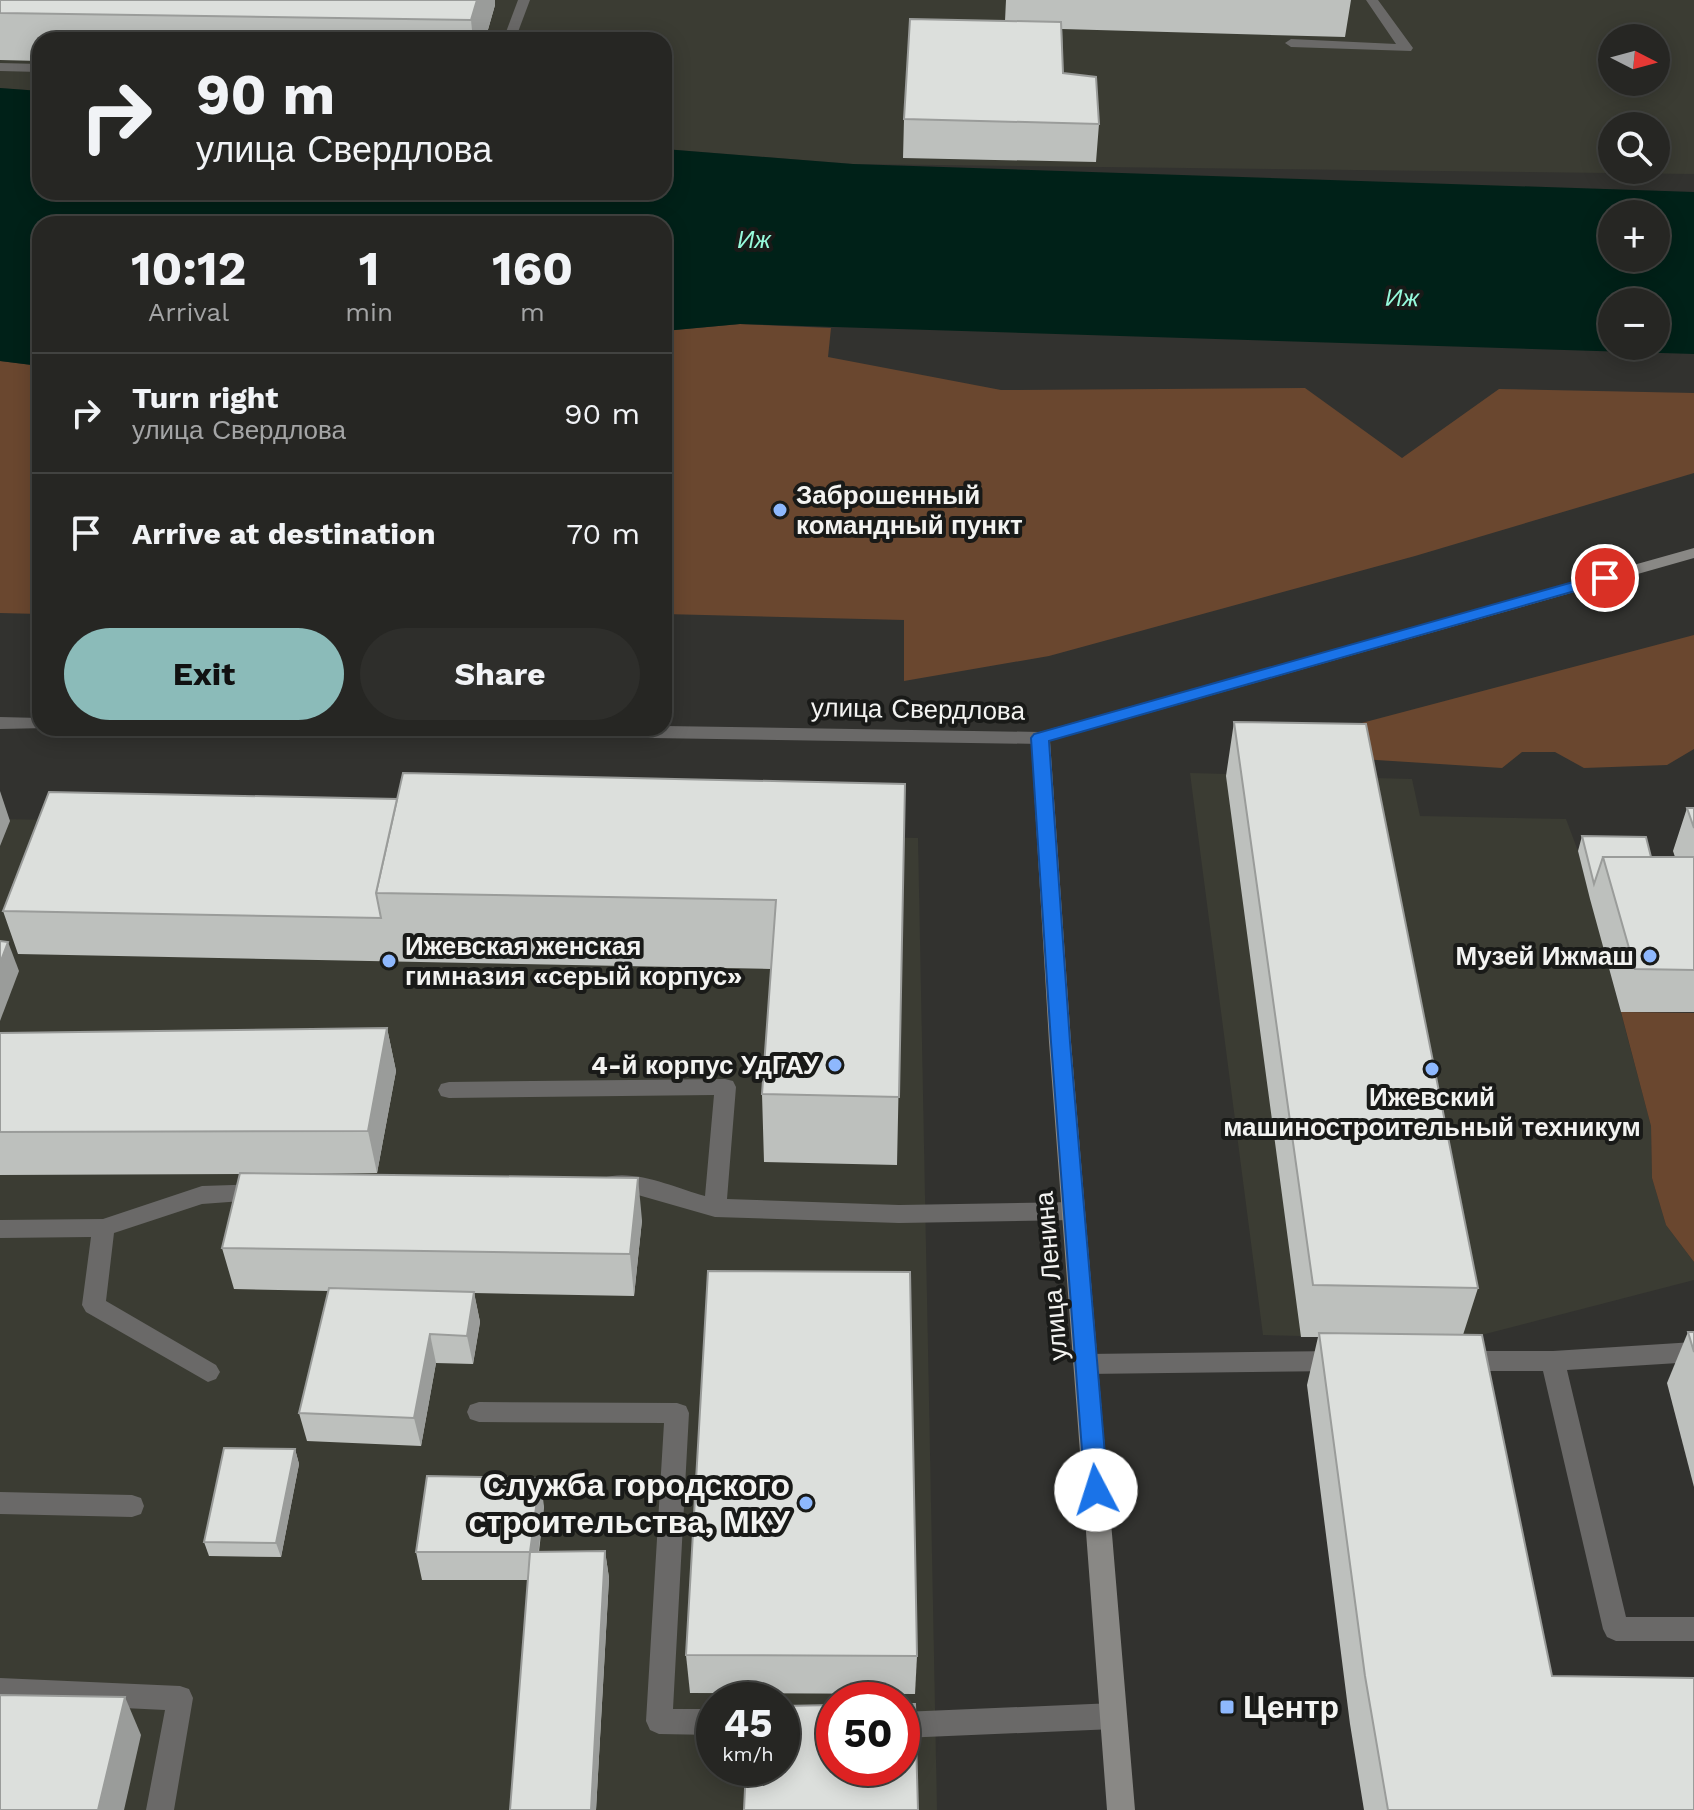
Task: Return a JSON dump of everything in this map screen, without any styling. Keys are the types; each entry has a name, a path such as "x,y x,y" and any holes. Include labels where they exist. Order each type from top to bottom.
{"main road":[{"name":"улица Свердлова","path":"1040,738 1694,553"},
{"name":"улица Ленина","path":"1040,738 1121,1810"}],"street":[{"path":"512,32 524,0"},
{"path":"1291,43 1406,48 1372,0"},
{"path":"0,67 32,68"},
{"path":"0,723 32,724"},
{"name":"улица Свердлова","path":"672,732 1040,738"},
{"path":"449,1090 725,1087 715,1208"},
{"path":"584,1185 631,1184 715,1208 899,1214 1074,1211"},
{"path":"0,1229 103,1228 202,1195 292,1192"},
{"path":"103,1228 94,1305 208,1372"},
{"path":"1444,1361 1553,1361 1694,1352"},
{"path":"1086,1364 1366,1361"},
{"path":"1553,1361 1616,1629 1694,1629"},
{"path":"479,1412 677,1413 659,1721 696,1722"},
{"path":"0,1503 132,1506"},
{"path":"0,1690 180,1698 160,1810"},
{"path":"920,1724 1114,1716"}],"shaded area":[{"path":"0,0 1694,0 1694,174 1670,174 1670,112 1598,112 1598,173 853,164 672,150 672,32 32,32 32,90 0,88"},
{"path":"740,324 831,328 828,357 1001,390 1305,388 1402,458 1499,389 1694,393 1694,473 1415,556 1049,656 904,681 904,620 672,614 672,330"},
{"path":"0,361 32,365 32,614 0,613"},
{"path":"1694,635 1694,749 1667,765 1584,768 1555,752 1522,752 1502,768 1252,752"},
{"name":"Ижевский машиностроительный техникум","path":"1190,773 1412,779 1420,816 1566,819 1578,851 1651,1126 1652,1178 1666,1225 1694,1262 1694,1280 1462,1340 1263,1335"},
{"path":"0,819 918,838 937,1810 0,1810"},
{"path":"1621,1012 1694,1013 1694,1262 1666,1225 1652,1178 1651,1126"}],"water":[{"name":"Иж","path":"0,88 32,90 32,200 672,200 672,150 853,164 1694,192 1694,354 1670,353 1670,288 1598,288 1598,351 740,324 672,330 672,216 32,216 32,365 0,361"}],"building":[{"path":"0,0 477,0 471,20 0,13"},
{"path":"910,19 1061,22 1063,73 1096,77 1099,124 904,119"},
{"path":"1234,722 1366,724 1478,1288 1313,1285"},
{"path":"403,773 905,784 899,1097 762,1094 776,900 376,893"},
{"path":"49,792 397,799 376,893 381,918 3,911"},
{"path":"1687,808 1694,808 1694,828"},
{"path":"1582,836 1646,837 1651,857 1603,857 1594,884"},
{"path":"1603,857 1694,857 1694,970 1635,969"},
{"path":"0,941 8,942 0,963"},
{"path":"387,1028 368,1131 0,1132 0,1033"},
{"path":"240,1173 638,1178 630,1254 222,1248"},
{"name":"Служба городского строительства, МКУ","path":"708,1271 910,1272 917,1656 686,1655"},
{"path":"329,1288 474,1292 467,1336 430,1334 414,1418 299,1413"},
{"path":"1688,1332 1694,1332 1694,1352"},
{"path":"1319,1333 1482,1335 1552,1676 1694,1678 1694,1810 1388,1810 1365,1676"},
{"path":"224,1448 295,1449 276,1543 204,1542"},
{"path":"427,1476 540,1478 530,1552 416,1552"},
{"path":"605,1551 591,1810 510,1810 530,1552"},
{"path":"0,1695 125,1697 98,1810 0,1810"},
{"path":"816,1705 816,1786 917,1786 918,1810 744,1810 745,1786 800,1786 800,1706"}],"place":[{"name":"Заброшенный командный пункт","path":"780,510"},
{"name":"Музей Ижмаш","path":"1650,956"},
{"name":"Ижевская женская гимназия «серый корпус»","path":"389,961"},
{"name":"4-й корпус УдГАУ","path":"835,1065"},
{"name":"Ижевский машиностроительный техникум","path":"1432,1069"},
{"name":"Служба городского строительства, МКУ","path":"806,1503"},
{"name":"Центр","path":"1227,1707"}],"route":[{"path":"1096,1490 1060,1042 1040,738 1605,578"}]}
